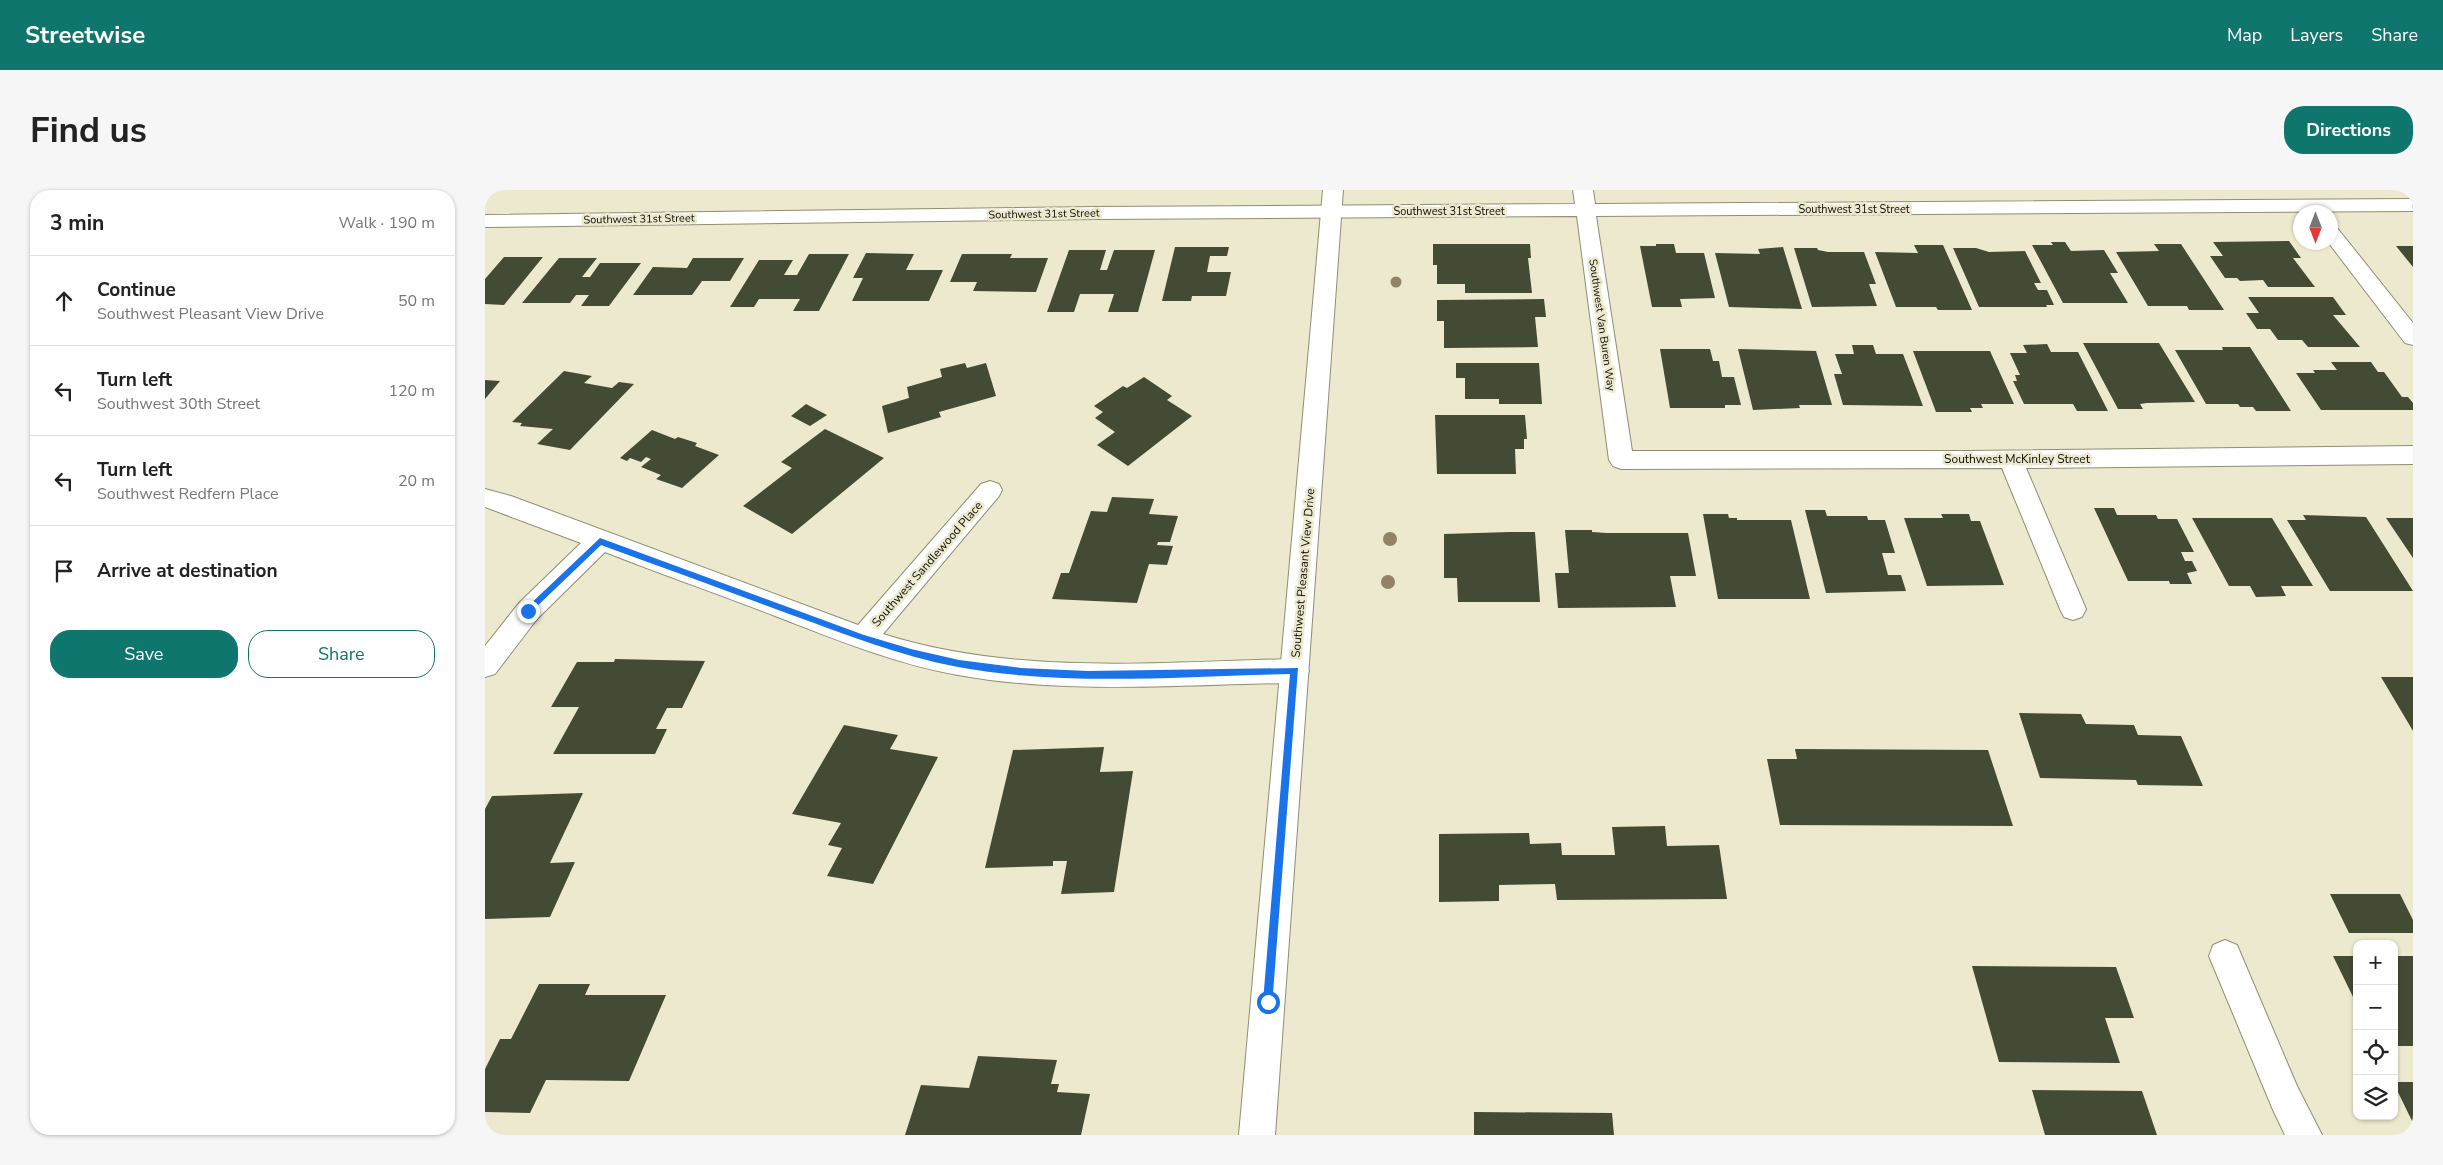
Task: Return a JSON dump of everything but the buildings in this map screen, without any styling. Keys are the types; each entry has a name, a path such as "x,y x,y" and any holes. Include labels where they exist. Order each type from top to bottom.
{"street":[{"path":"1942,190 1951,209"},
{"path":"2296,190 2308,205"},
{"name":"Southwest 31st Street","path":"485,221 1098,205 1332,201 1584,200 1951,209 2293,209"},
{"name":"Southwest Van Buren Way","path":"1584,200 1621,460"},
{"name":"Southwest Pleasant View Drive","path":"1257,1135 1332,201"},
{"name":"Southwest 31st Street","path":"2338,208 2413,205"},
{"path":"2338,242 2413,338"},
{"name":"Southwest McKinley Street","path":"1621,460 2011,460 2413,455"},
{"path":"2011,460 2073,608"},
{"name":"Southwest Sandlewood Place","path":"863,638 991,490"},
{"path":"485,498 502,502 600,541 863,638 911,653 959,664 1021,671 1088,674 1295,671"},
{"path":"485,666 528,611 600,541"},
{"path":"2225,956 2285,1098 2304,1135"}],"route":[{"path":"528,611 600,541 863,638 911,653 959,664 1021,671 1088,674 1295,671 1268,1002"}]}
